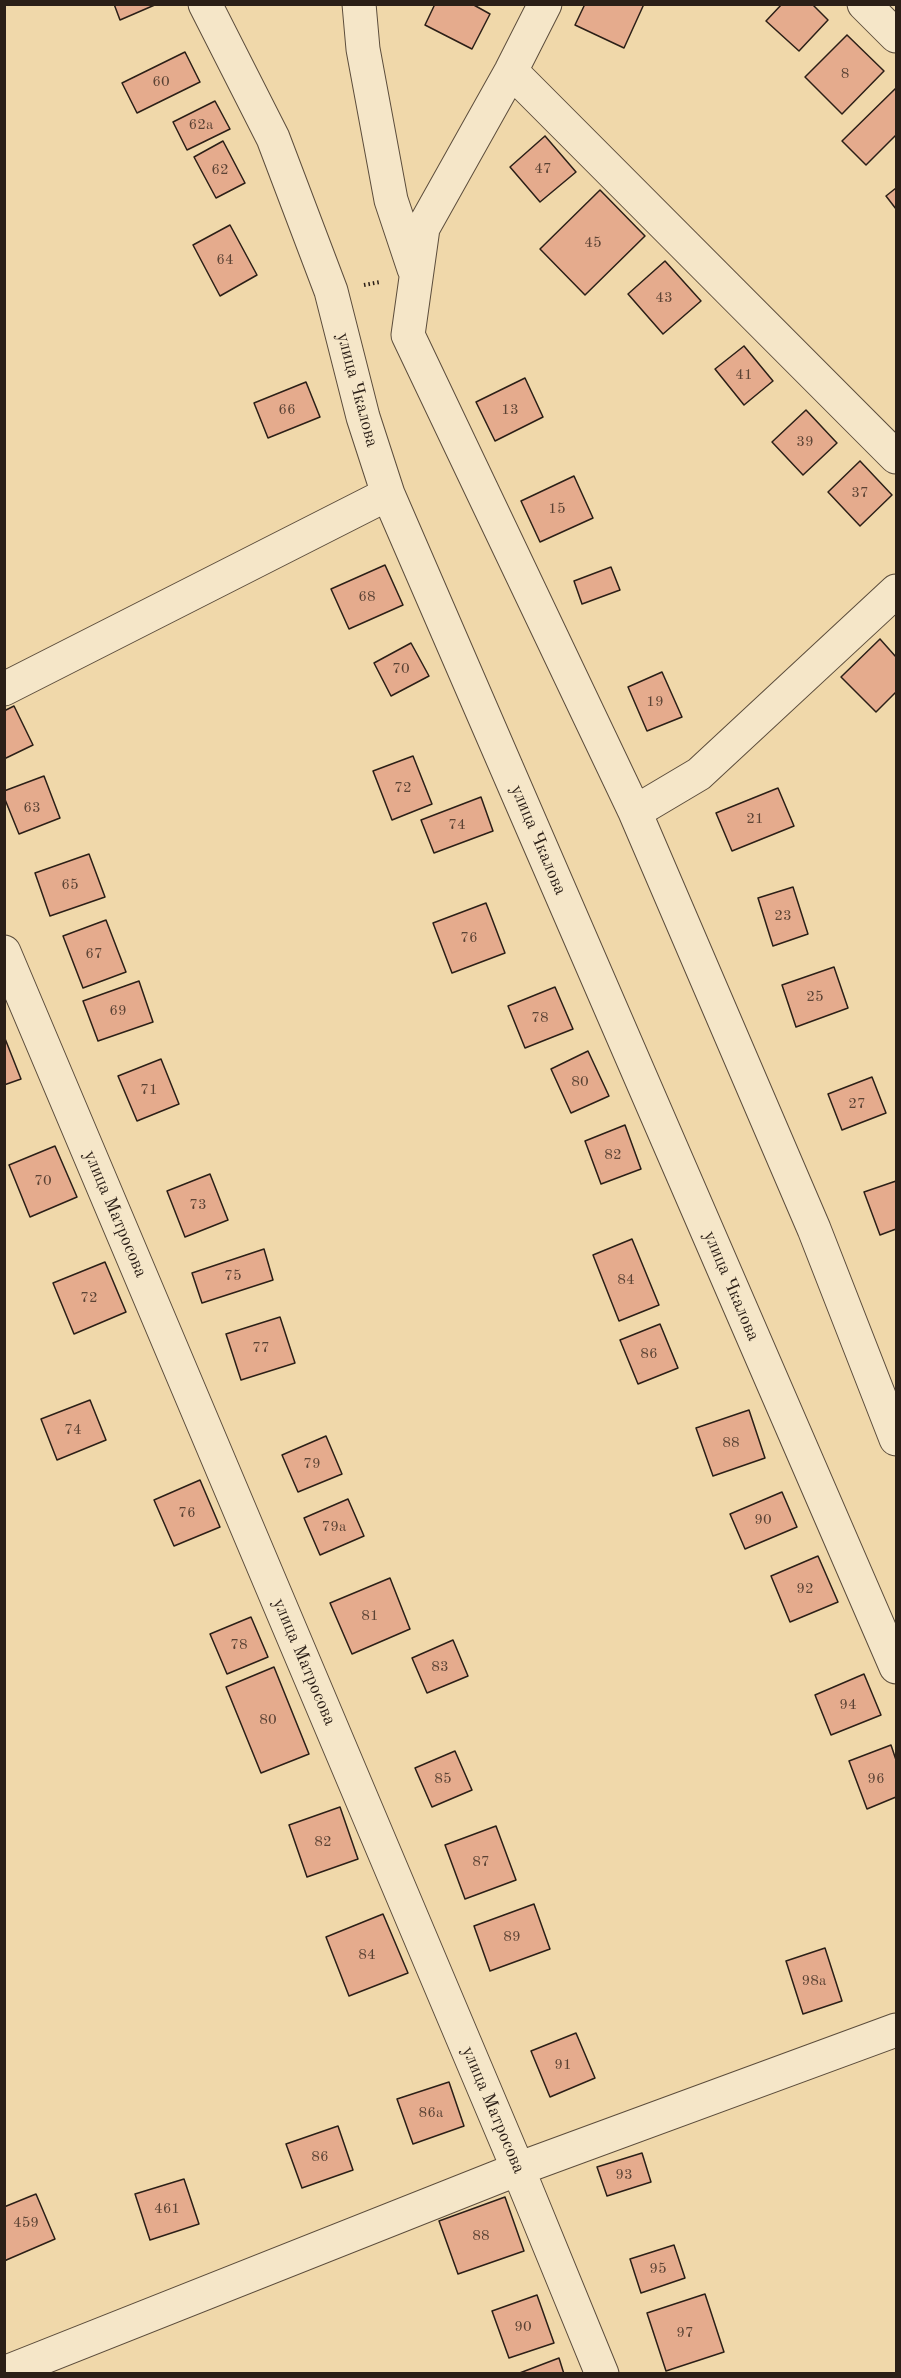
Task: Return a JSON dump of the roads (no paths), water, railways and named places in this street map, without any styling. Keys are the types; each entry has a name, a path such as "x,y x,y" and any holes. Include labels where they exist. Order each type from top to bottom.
{"street":[{"name":"улица Чкалова","path":"205,4 273,138 331,291 363,417 388,494 897,1667"},
{"path":"359,4 363,49 391,200 417,275"},
{"path":"545,4 511,71 423,228 408,334 635,812 814,1229 897,1439"},
{"path":"864,4 897,36"},
{"path":"511,71 897,456"},
{"path":"4,689 388,494"},
{"path":"635,812 699,774 897,591"},
{"name":"улица Матросова","path":"4,952 602,2373"},
{"path":"7,2369 518,2169 897,2030"}]}
